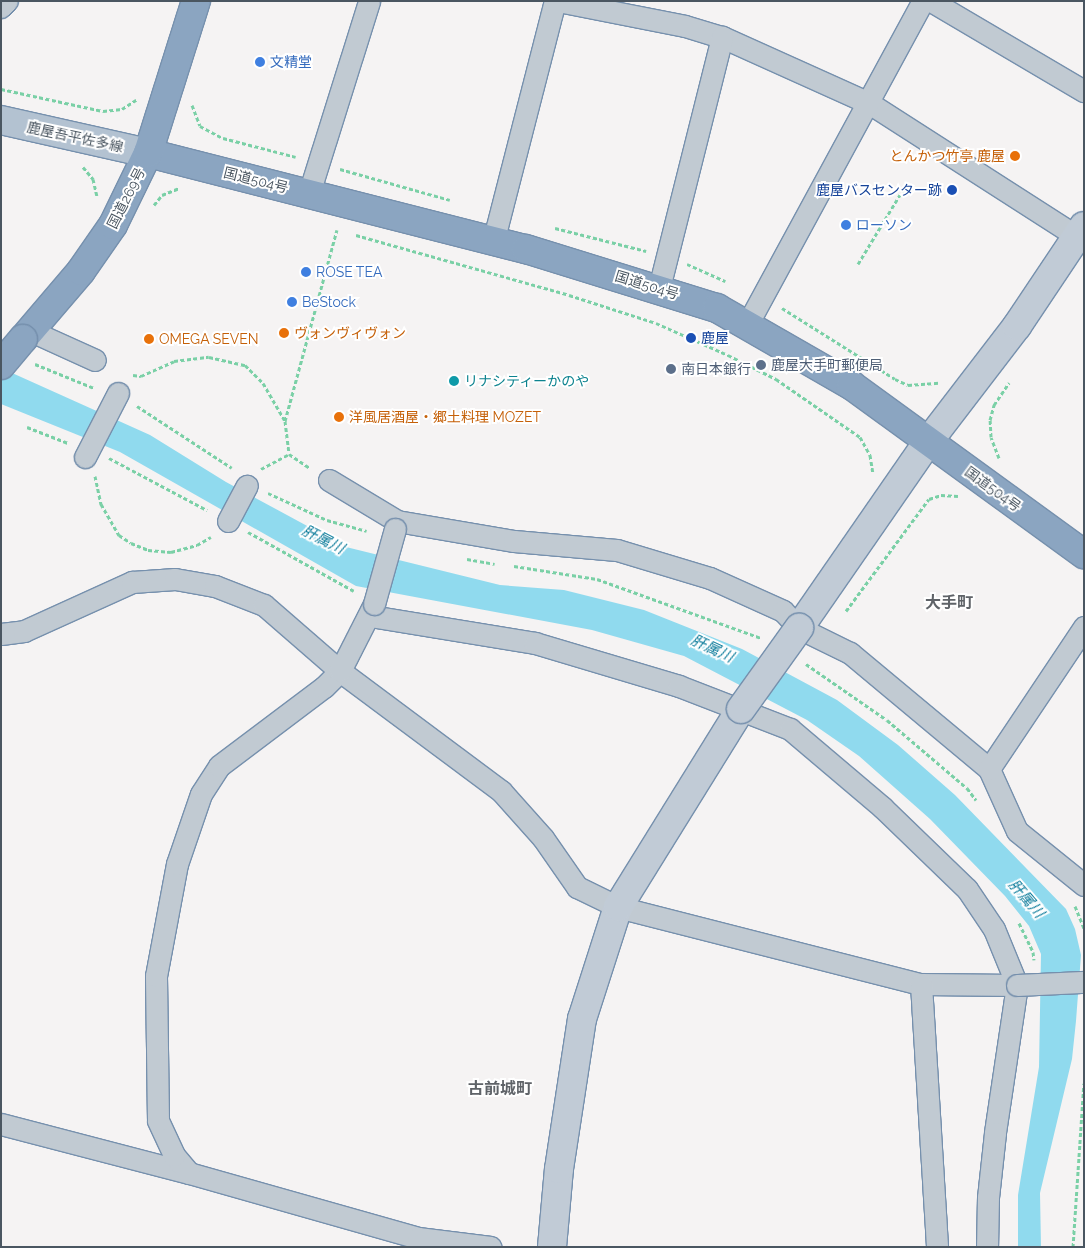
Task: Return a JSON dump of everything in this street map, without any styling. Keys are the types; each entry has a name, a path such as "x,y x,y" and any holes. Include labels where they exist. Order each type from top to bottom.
{"highway":[{"name":"国道269号","path":"1,365 28,344 113,225 148,153 196,1"},
{"name":"国道504号","path":"148,153 526,249 659,288 718,308 748,322 851,385 1084,554"}],"main road":[{"name":"鹿屋吾平佐多線","path":"1,120 148,153"}],"street":[{"path":"1,7 7,1"},
{"path":"309,193 369,1"},
{"path":"493,242 556,1 685,26 722,37 869,103 1082,235 1017,326 928,442 741,709 618,907 582,1019 559,1169 552,1247"},
{"path":"748,322 760,296 869,103 923,1"},
{"path":"931,1 1084,91"},
{"path":"659,288 722,37"},
{"path":"28,344 95,360"},
{"path":"85,457 117,396"},
{"path":"329,480 396,525 514,541 618,550 710,578 783,611 798,628 850,653 989,769 1017,832 1076,892"},
{"path":"228,521 249,483"},
{"path":"190,1173 174,1155 158,1120 156,976 177,864 201,794 220,766 340,672 372,610 396,525"},
{"path":"1,634 24,631 132,582 175,579 215,586 264,605 340,672 501,791 543,838 577,886 618,907 920,984 1017,985 1084,982"},
{"path":"372,610 535,643 679,686 790,729 882,807 967,889 994,930 1017,985 995,1133 988,1197 987,1247"},
{"path":"989,769 1084,627"},
{"path":"920,984 937,1247"},
{"path":"1,1124 190,1173 418,1238 490,1247"}],"path":[{"path":"1,89 102,111 122,109 142,93"},
{"path":"193,102 192,109 200,126 223,138 318,162 452,201"},
{"path":"80,164 93,180 97,200"},
{"path":"858,264 907,183"},
{"path":"150,209 162,195 181,188 189,189"},
{"path":"546,226 668,256 760,296 895,379 908,385 945,380"},
{"path":"327,227 345,232"},
{"path":"329,480 289,454 285,422 337,230"},
{"path":"354,235 568,295 656,324 728,355 776,379 860,437 870,455 871,484"},
{"path":"28,344 117,396 249,483 327,520 374,534"},
{"path":"95,360 124,373 141,376 174,361 209,357 245,365 263,383 285,422"},
{"path":"1007,464 994,452 990,420 994,405 1010,381"},
{"path":"249,483 258,470 289,454"},
{"path":"85,457 94,467 101,504 119,535 132,543 148,550 171,552 197,545 218,533 228,521"},
{"path":"810,666 928,499 941,495 964,498"},
{"path":"457,556 597,579 764,640"},
{"path":"802,662 888,720 967,788 978,803"},
{"path":"1076,892 1084,928"},
{"path":"1072,1247 1084,1083"}],"water":[{"name":"肝属川","path":"1,368 150,435 226,482 346,547 500,585 564,590 644,610 742,649 837,700 898,745 955,795 1066,909 1075,929 1081,955 1072,1059 1040,1193 1041,1247 1018,1247 1018,1195 1039,1067 1041,954 1029,926 1005,896 930,819 859,756 807,720 684,656 592,630 356,586 120,452 1,404"}],"place":[{"name":"文精堂","path":"260,62"},
{"name":"とんかつ竹亭 鹿屋","path":"1015,156"},
{"name":"鹿屋バスセンター跡","path":"952,190"},
{"name":"ローソン","path":"846,225"},
{"name":"ROSE TEA","path":"306,272"},
{"name":"BeStock","path":"292,302"},
{"name":"ヴォンヴィヴォン","path":"284,333"},
{"name":"鹿屋","path":"691,338"},
{"name":"OMEGA SEVEN","path":"149,339"},
{"name":"鹿屋大手町郵便局","path":"761,365"},
{"name":"南日本銀行","path":"671,369"},
{"name":"リナシティーかのや","path":"454,381"},
{"name":"洋風居酒屋・郷土料理 MOZET","path":"339,417"}],"district":[{"name":"大手町","path":"949,603"},
{"name":"古前城町","path":"500,1089"}]}
